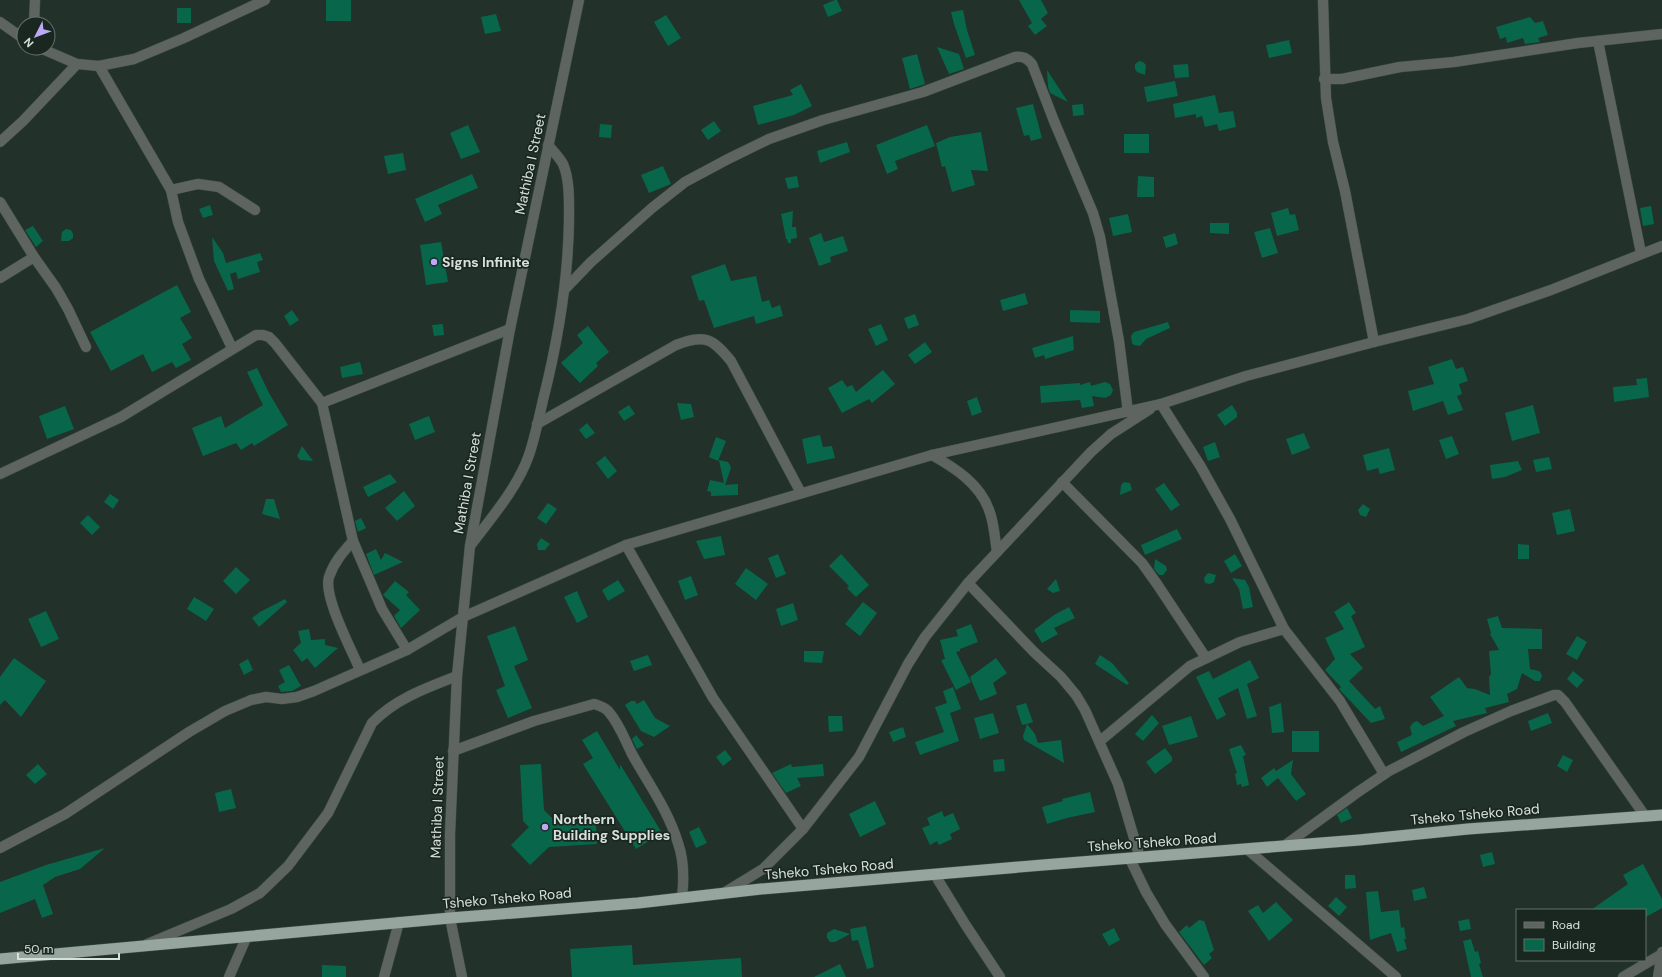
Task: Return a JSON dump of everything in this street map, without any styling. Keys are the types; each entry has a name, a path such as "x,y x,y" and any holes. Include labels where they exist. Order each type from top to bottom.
{"highway":[{"name":"Tsheko Tsheko Road","path":"0,959 399,922 638,903 761,889 1284,846 1468,829 1662,815"}],"street":[{"path":"34,16 35,0"},
{"path":"56,55 77,64 99,66 134,59 184,38 265,0"},
{"name":"Mathiba I Street","path":"462,977 450,918 450,834 457,676 470,546 510,328 579,0"},
{"path":"1323,0 1324,79 1333,142 1374,342"},
{"path":"0,22 16,33"},
{"path":"1324,79 1342,78 1400,67 1454,62 1598,41 1662,34"},
{"path":"1598,41 1641,253"},
{"path":"565,288 652,208 685,182 728,160 769,140 823,120 923,92 1015,58 1023,57 1028,59 1032,64 1054,121 1093,213 1100,237 1119,341 1128,412"},
{"path":"0,142 23,121 77,64"},
{"path":"99,66 171,190 178,222 199,279 232,348"},
{"path":"470,546 503,502 518,479 529,456 550,372 565,288 568,250 568,191 563,164 548,145"},
{"path":"171,190 198,184 219,187 255,210"},
{"path":"0,202 34,257 59,293 86,347"},
{"path":"0,848 65,814 189,732 225,711 251,700 266,697 282,699 297,697 407,650 463,617 626,545 932,455 1128,412 1246,376 1468,319 1558,287 1662,246"},
{"path":"0,278 34,257"},
{"path":"322,403 510,328"},
{"path":"0,474 121,417 232,348 256,335 269,337 322,403 353,541 382,609 407,650"},
{"path":"537,424 676,345 693,339 702,338 711,341 732,361 801,493"},
{"path":"721,894 763,869 803,829 836,788 859,757 876,728 908,664 925,637 968,583 1091,452 1112,434 1158,404"},
{"path":"1158,404 1201,467 1230,519 1284,629 1340,701 1384,774"},
{"path":"932,455 952,466 967,478 979,492 990,510 997,552"},
{"path":"1062,482 1142,563 1158,584 1206,658"},
{"path":"353,541 336,562 328,579 334,611 360,670"},
{"path":"626,545 713,698 803,829"},
{"path":"968,583 1034,652 1061,677 1085,710 1118,784 1135,858 1146,892 1165,924 1204,977"},
{"path":"1100,741 1178,675 1206,658 1240,642 1284,629"},
{"path":"142,946 231,909 260,893 288,866 328,813 372,723 394,704 421,690 457,676"},
{"path":"1284,846 1384,774 1464,732 1548,696 1558,695 1565,702 1645,816"},
{"path":"453,751 534,721 594,704 601,706 608,712 618,727 668,814 679,844 684,879 682,897"},
{"path":"1248,849 1396,977"},
{"path":"935,875 1000,977"},
{"path":"384,977 399,922"},
{"path":"229,977 247,936"},
{"path":"1623,977 1662,953"},
{"path":"1658,977 1662,953"}],"building":[{"path":"326,0 351,0 351,21 326,21"},
{"path":"837,0 842,11 828,17 823,5"},
{"path":"1019,0 1041,0 1048,13 1041,19 1047,26 1035,35 1028,26 1032,23"},
{"path":"177,8 191,8 191,23 177,23"},
{"path":"963,10 967,30 975,55 966,58 951,12"},
{"path":"496,14 501,31 485,34 481,17"},
{"path":"666,15 681,38 668,46 654,22"},
{"path":"1530,17 1535,23 1543,21 1548,35 1538,38 1540,42 1525,44 1523,38 1507,43 1506,37 1500,39 1496,27"},
{"path":"1289,40 1292,53 1269,58 1266,45"},
{"path":"937,47 959,54 964,69 949,74"},
{"path":"917,54 925,84 910,89 902,58"},
{"path":"1139,61 1146,65 1145,75 1137,72 1135,69 1135,64"},
{"path":"1188,64 1189,77 1175,78 1173,65"},
{"path":"1047,70 1068,102 1050,93 1048,87"},
{"path":"1175,81 1178,96 1147,102 1144,87"},
{"path":"801,84 812,106 794,115 758,125 753,106 793,95 790,90"},
{"path":"1215,95 1219,113 1233,111 1236,127 1219,131 1217,124 1205,127 1202,116 1196,118 1196,114 1175,118 1173,104"},
{"path":"1033,104 1042,138 1031,141 1029,135 1024,136 1016,108"},
{"path":"1083,104 1084,115 1073,116 1072,105"},
{"path":"714,121 721,131 708,140 701,130"},
{"path":"600,124 612,125 611,138 599,137"},
{"path":"468,125 480,152 461,159 450,133"},
{"path":"927,125 935,146 895,161 898,169 887,174 876,145"},
{"path":"981,132 988,171 971,170 975,185 952,192 945,166 942,167 936,143 950,137"},
{"path":"1124,134 1149,134 1149,153 1124,153"},
{"path":"847,142 850,152 820,163 817,151"},
{"path":"403,153 406,170 388,174 384,156"},
{"path":"663,166 671,184 649,193 641,175"},
{"path":"472,174 478,188 438,205 442,214 425,222 415,199"},
{"path":"797,176 799,187 788,189 785,178"},
{"path":"1138,176 1154,177 1154,197 1137,197"},
{"path":"210,205 213,215 203,218 199,209"},
{"path":"1651,206 1654,224 1643,226 1640,208"},
{"path":"1288,208 1290,215 1295,214 1299,230 1277,236 1271,213"},
{"path":"793,211 792,227 796,227 797,238 791,239 791,243 788,243 781,214"},
{"path":"1128,214 1132,232 1113,236 1109,218"},
{"path":"1210,223 1229,223 1229,234 1210,233"},
{"path":"33,226 43,241 36,247 25,230"},
{"path":"1270,228 1278,253 1262,258 1254,232"},
{"path":"66,229 71,230 73,238 69,241 61,241 62,232"},
{"path":"821,233 824,242 843,236 848,251 830,257 831,262 819,266 809,238"},
{"path":"1175,233 1178,244 1166,248 1163,237"},
{"path":"212,237 223,253 226,263 260,253 263,260 257,262 260,272 238,279 236,272 230,274 234,289 228,291 214,261"},
{"path":"441,242 448,282 426,285 420,245"},
{"path":"725,264 731,281 756,276 762,302 769,300 772,308 780,305 783,316 756,324 754,316 714,328 704,300 699,301 691,276"},
{"path":"177,285 191,312 180,318 192,338 182,344 191,360 176,368 172,362 152,372 143,354 111,371 90,332"},
{"path":"1025,293 1028,304 1003,311 1000,300"},
{"path":"292,310 299,320 290,326 284,316"},
{"path":"1070,310 1100,311 1100,323 1070,322"},
{"path":"915,314 919,325 908,329 904,318"},
{"path":"1168,322 1170,328 1146,339 1140,346 1132,343 1131,336 1134,332"},
{"path":"443,324 444,335 434,336 432,325"},
{"path":"881,324 888,340 876,346 868,329"},
{"path":"588,326 609,352 596,363 598,366 580,383 561,363 583,343 577,335"},
{"path":"1073,336 1074,350 1045,359 1044,355 1035,358 1032,348"},
{"path":"925,342 932,352 915,364 908,355"},
{"path":"1452,359 1456,369 1463,367 1468,381 1459,384 1462,394 1457,396 1463,410 1448,415 1443,401 1413,411 1408,391 1434,384 1428,367"},
{"path":"360,362 363,374 342,378 340,367"},
{"path":"257,368 269,393 288,425 254,446 252,443 241,450 236,443 203,456 192,428 221,416 225,428 263,405 247,372"},
{"path":"883,370 895,384 872,403 869,399 842,413 828,388 842,380 847,387 852,385 856,392"},
{"path":"1647,378 1649,397 1614,402 1613,387 1637,385 1636,379"},
{"path":"1090,382 1091,386 1105,382 1110,384 1113,390 1111,395 1105,398 1092,396 1094,406 1082,408 1080,400 1041,403 1040,386 1080,383 1080,385"},
{"path":"977,397 982,412 972,416 967,401"},
{"path":"677,403 691,404 694,417 681,420"},
{"path":"629,405 635,414 624,421 618,412"},
{"path":"1232,405 1237,413 1237,417 1225,426 1217,415"},
{"path":"1533,405 1540,433 1512,441 1505,413"},
{"path":"65,406 74,429 47,439 39,416"},
{"path":"429,416 435,432 415,440 409,424"},
{"path":"587,423 595,433 586,439 579,430"},
{"path":"1304,433 1310,448 1292,455 1286,439"},
{"path":"820,435 823,447 832,446 835,458 807,464 802,439"},
{"path":"1452,436 1459,454 1446,459 1439,440"},
{"path":"716,437 726,441 718,461 709,457"},
{"path":"1215,442 1220,457 1208,461 1203,447"},
{"path":"302,446 313,461 300,460 297,456"},
{"path":"1389,448 1395,470 1380,474 1378,468 1367,471 1363,455"},
{"path":"605,456 617,471 608,479 596,463"},
{"path":"1549,457 1552,469 1536,472 1533,460"},
{"path":"719,460 728,462 730,465 731,468 725,485 738,484 738,495 711,496 711,492 707,491 710,480 724,483"},
{"path":"1518,461 1522,470 1505,477 1492,479 1490,465"},
{"path":"390,474 397,482 368,497 363,487"},
{"path":"1124,482 1130,483 1132,490 1120,495 1121,485"},
{"path":"1164,483 1180,505 1171,511 1155,489"},
{"path":"404,491 415,506 397,521 385,508"},
{"path":"110,494 119,500 113,509 104,502"},
{"path":"266,499 274,499 280,519 262,514"},
{"path":"548,503 557,509 546,524 537,518"},
{"path":"1363,504 1370,509 1366,517 1360,515 1358,510"},
{"path":"1570,509 1575,531 1557,535 1552,513"},
{"path":"88,515 100,527 92,535 80,523"},
{"path":"361,518 366,528 358,532 355,521"},
{"path":"1177,529 1182,539 1145,555 1141,545"},
{"path":"721,536 725,555 704,559 696,541"},
{"path":"541,538 550,544 545,550 538,550 537,544"},
{"path":"1518,544 1529,545 1529,559 1518,559"},
{"path":"376,549 381,560 385,553 403,562 374,575 366,554"},
{"path":"778,554 786,574 776,578 768,558"},
{"path":"841,554 869,585 856,597 847,588 849,586 829,566"},
{"path":"1235,554 1242,566 1231,573 1224,561"},
{"path":"1155,559 1166,566 1167,570 1163,575 1159,575 1154,569"},
{"path":"236,567 250,580 236,594 223,581"},
{"path":"746,568 768,584 756,600 735,584"},
{"path":"1208,573 1216,575 1214,582 1210,584 1205,583 1204,578"},
{"path":"691,576 698,595 685,600 678,581"},
{"path":"1232,578 1245,580 1249,587 1253,607 1243,609 1239,589"},
{"path":"1056,579 1060,591 1053,593 1047,589"},
{"path":"618,580 625,591 608,601 602,590"},
{"path":"395,581 409,592 406,595 420,610 401,628 394,616 400,610 383,595"},
{"path":"577,591 588,617 577,623 564,597"},
{"path":"194,597 214,609 206,621 187,609"},
{"path":"285,599 287,602 259,627 252,618 260,612"},
{"path":"863,602 877,613 860,636 845,624"},
{"path":"1349,602 1356,613 1351,616 1365,647 1350,654 1363,668 1349,681 1375,709 1380,706 1385,719 1371,723 1339,689 1341,687 1325,670 1335,659 1325,638 1344,629 1334,612"},
{"path":"793,603 798,620 781,626 776,609"},
{"path":"1069,607 1075,618 1054,628 1058,634 1042,643 1034,630 1054,615"},
{"path":"46,611 59,639 41,647 28,619"},
{"path":"1498,616 1502,628 1542,629 1542,649 1528,649 1530,669 1541,673 1542,676 1540,681 1535,681 1522,673 1517,689 1507,694 1509,702 1485,708 1487,713 1453,721 1456,726 1401,752 1397,742 1412,735 1410,727 1413,723 1417,721 1423,726 1444,716 1430,697 1459,677 1467,688 1475,689 1490,695 1489,677 1491,674 1489,651 1499,650 1490,634 1487,619"},
{"path":"971,624 978,642 956,652 971,682 956,690 941,660 945,659 940,640 958,636 956,630"},
{"path":"515,626 528,660 514,666 532,708 508,718 496,690 505,686 487,636"},
{"path":"309,629 311,640 325,639 325,645 338,648 315,668 307,658 302,662 293,650 301,643 298,631"},
{"path":"1577,636 1587,642 1577,660 1566,654"},
{"path":"804,651 824,651 822,663 804,662"},
{"path":"648,655 652,665 634,671 630,661"},
{"path":"1100,655 1112,663 1129,683 1127,685 1095,664"},
{"path":"14,658 46,681 21,717 5,700 0,705 0,677"},
{"path":"996,658 1007,673 993,683 997,694 980,701 970,677"},
{"path":"248,659 253,670 244,675 239,664"},
{"path":"1250,660 1259,678 1247,684 1257,716 1247,719 1238,688 1218,698 1226,715 1217,720 1196,677 1209,671 1213,679"},
{"path":"289,665 301,686 292,691 281,692 278,686 285,682 279,670"},
{"path":"1573,671 1584,680 1577,688 1567,679"},
{"path":"953,687 961,709 950,713 959,741 920,755 915,742 944,732 935,707 947,703 943,691"},
{"path":"644,700 655,718 670,726 654,737 641,731 625,705 631,701 635,701 637,704"},
{"path":"1026,703 1033,722 1022,725 1016,706"},
{"path":"1281,703 1284,732 1272,733 1269,707"},
{"path":"993,713 999,733 980,739 974,718"},
{"path":"1548,713 1552,723 1531,731 1528,721"},
{"path":"1152,715 1159,723 1143,741 1135,734"},
{"path":"828,716 842,716 843,731 829,732"},
{"path":"1191,716 1198,737 1169,745 1162,726"},
{"path":"1027,724 1035,734 1038,743 1061,740 1064,763 1024,740 1023,736"},
{"path":"903,727 906,737 893,742 889,732"},
{"path":"597,731 620,770 620,764 662,833 636,849 583,764 593,758 582,740"},
{"path":"1292,731 1319,731 1319,752 1292,752"},
{"path":"636,735 644,745 637,749 632,739"},
{"path":"1241,745 1246,755 1243,756 1249,785 1242,787 1241,784 1237,785 1235,774 1237,773 1229,749"},
{"path":"1165,748 1172,757 1172,761 1155,774 1146,762"},
{"path":"725,750 732,759 723,766 716,757"},
{"path":"1563,755 1573,760 1567,772 1557,766"},
{"path":"1004,759 1005,771 994,772 993,760"},
{"path":"1293,760 1291,774 1306,794 1296,801 1278,778 1267,787 1261,778 1274,768 1276,771"},
{"path":"38,764 47,774 35,784 26,775"},
{"path":"541,764 544,810 559,825 596,823 597,844 549,847 530,865 511,845 529,827 523,821 520,765"},
{"path":"791,764 792,767 823,764 824,776 797,778 801,786 786,793 772,773"},
{"path":"231,789 236,808 219,812 215,793"},
{"path":"1090,792 1095,812 1047,824 1042,807 1063,801 1062,799"},
{"path":"875,801 886,824 860,837 849,814"},
{"path":"1347,808 1352,818 1341,823 1337,815"},
{"path":"942,811 944,817 953,813 960,829 950,834 952,839 939,845 937,841 930,845 922,828 930,825 927,818"},
{"path":"699,827 707,843 696,848 689,832"},
{"path":"105,848 80,869 55,877 43,885 53,914 42,918 35,899 0,913 0,882 46,865"},
{"path":"1492,852 1495,864 1483,867 1480,855"},
{"path":"1643,864 1662,899 1662,908 1646,917 1646,909 1592,909 1628,884 1623,875"},
{"path":"1345,875 1355,875 1356,888 1345,889"},
{"path":"1424,887 1427,898 1414,901 1412,890"},
{"path":"1378,891 1381,912 1399,910 1401,928 1404,927 1406,939 1404,939 1407,949 1397,952 1391,933 1370,940 1366,892"},
{"path":"1336,897 1347,907 1339,916 1328,906"},
{"path":"1276,902 1293,920 1269,941 1248,911 1258,905 1263,913"},
{"path":"1469,919 1471,929 1460,931 1458,921"},
{"path":"1199,920 1204,921 1205,923 1214,950 1209,954 1212,958 1204,965 1179,932 1187,925 1189,928"},
{"path":"866,926 874,967 867,969 858,940 852,941 850,929"},
{"path":"1114,928 1120,940 1109,946 1102,934"},
{"path":"834,929 850,934 835,942 830,942 827,938 827,933"},
{"path":"1471,939 1475,952 1478,951 1481,963 1479,964 1483,977 1471,977 1463,941"},
{"path":"632,945 633,965 741,958 742,977 572,977 570,949"},
{"path":"840,964 846,977 814,977"},
{"path":"322,965 346,966 346,977 322,977"}],"place":[{"name":"Signs Infinite","path":"434,262"},
{"name":"Northern Building Supplies","path":"545,827"}]}
